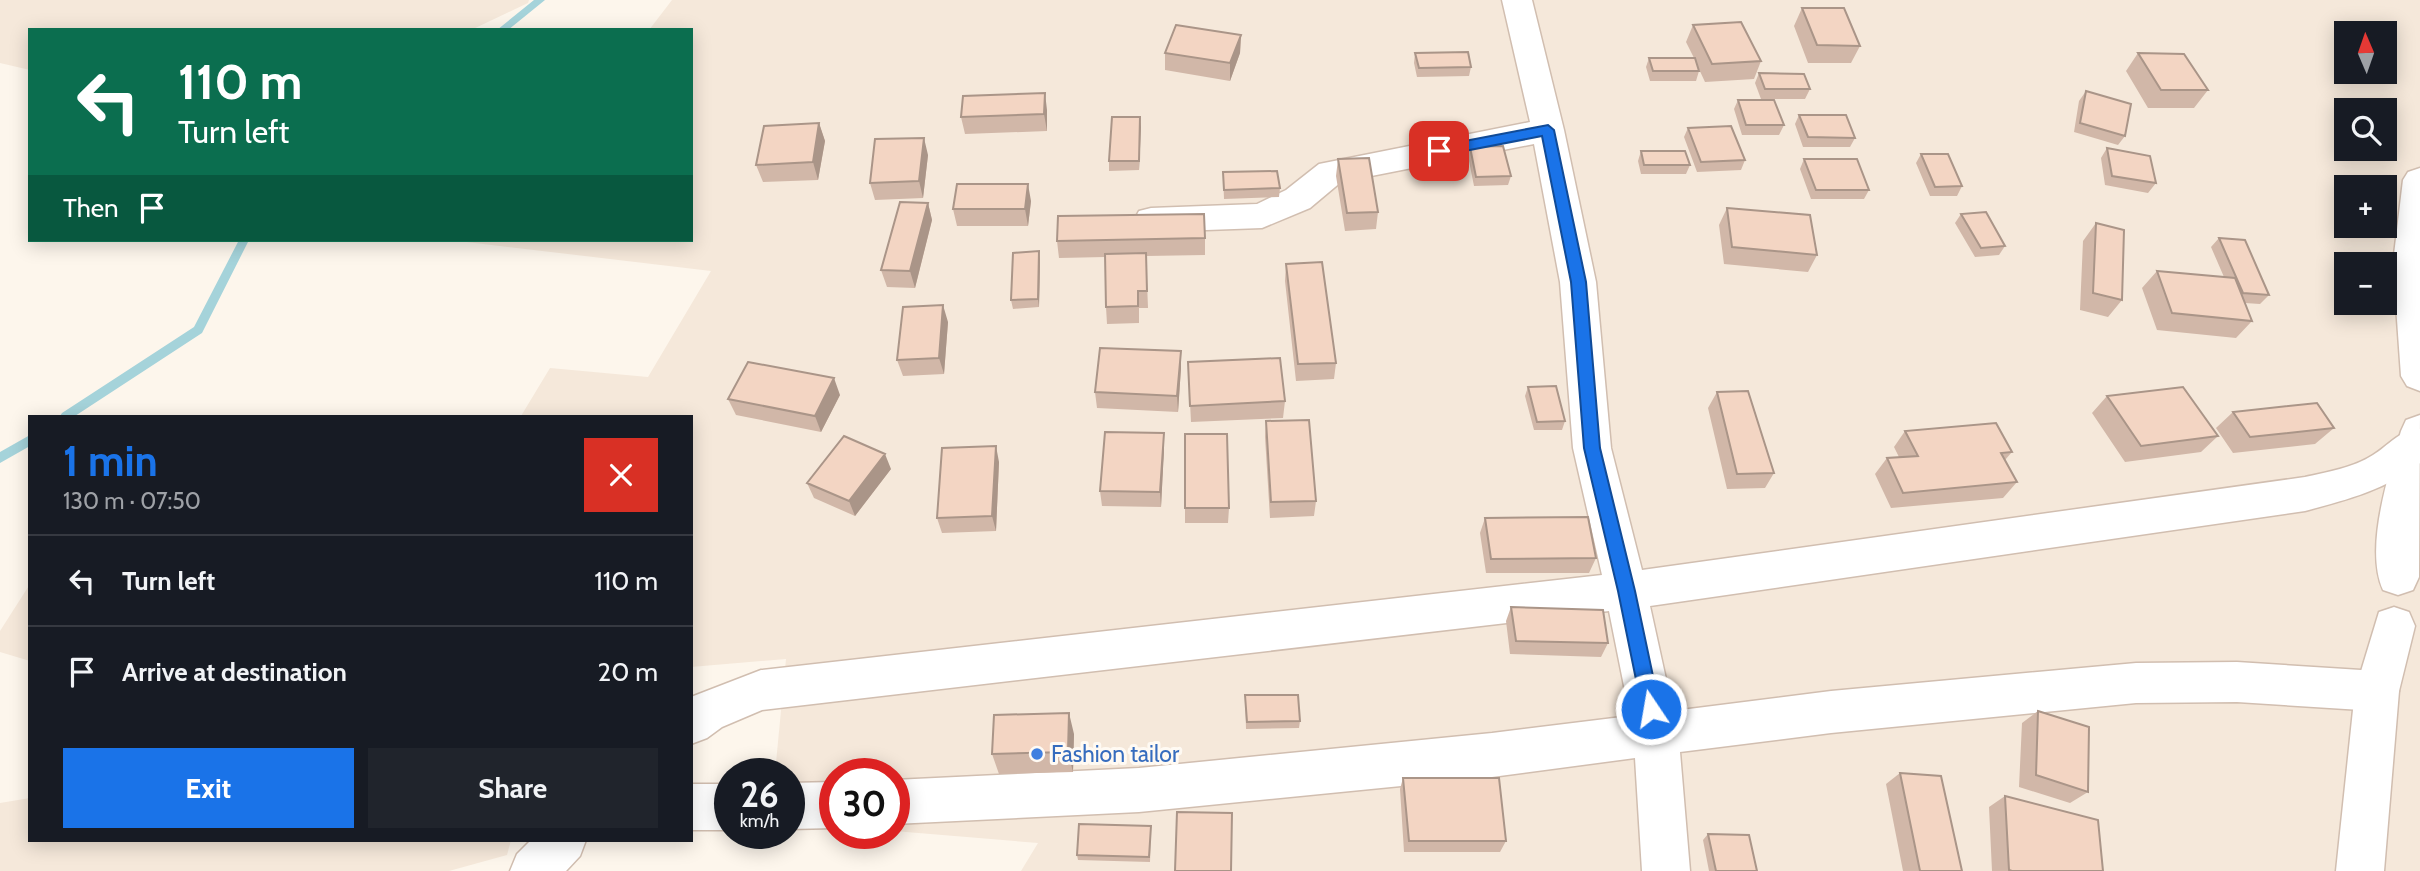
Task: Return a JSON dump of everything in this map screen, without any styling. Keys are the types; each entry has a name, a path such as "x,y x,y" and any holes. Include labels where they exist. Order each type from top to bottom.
{"street":[{"path":"1517,0 1548,130 1578,282 1592,448 1656,733 1666,871"},
{"path":"1115,222 1262,216 1298,199 1331,172 1548,130"},
{"path":"2420,180 2411,263 2420,376"},
{"path":"693,722 706,712 761,691 1626,591 2305,494 2350,482 2385,468 2418,438"},
{"path":"2360,871 2377,691 2407,641 2388,606 2389,589 2409,573 2399,511 2418,438"},
{"path":"910,801 1139,790 1492,755 1656,733 2136,683 2236,682 2377,691"},
{"path":"693,807 714,807"},
{"path":"534,871 561,842"}],"shaded area":[{"path":"0,0 529,0 528,3 475,28 28,28 28,70 0,63"},
{"path":"672,0 2420,0 2420,871 1021,871 1038,843 910,832 910,758 819,758 819,821 805,819 805,758 776,758 786,659 693,667 693,415 522,415 550,368 648,377 711,271 467,242 693,242 693,28 651,28"},
{"path":"28,587 28,660 0,652 0,631"},
{"path":"28,798 28,842 510,842 507,855 449,871 0,871 0,803"}],"building":[{"path":"1802,8 1844,8 1860,46 1817,45"},
{"path":"1741,22 1761,61 1712,64 1693,25"},
{"path":"1176,25 1241,35 1230,63 1165,53"},
{"path":"1468,52 1471,67 1419,68 1415,53"},
{"path":"2138,53 2184,54 2208,90 2161,90"},
{"path":"1649,58 1695,58 1699,71 1653,71"},
{"path":"1759,73 1804,74 1810,89 1765,89"},
{"path":"2086,91 2131,104 2125,136 2080,123"},
{"path":"1045,93 1044,114 961,117 963,96"},
{"path":"1738,100 1774,100 1784,125 1746,125"},
{"path":"1799,115 1846,115 1855,138 1808,137"},
{"path":"1112,117 1140,117 1139,161 1109,161"},
{"path":"819,123 813,162 756,165 764,126"},
{"path":"1731,126 1745,160 1701,162 1688,128"},
{"path":"924,138 919,181 870,183 875,139"},
{"path":"1503,146 1511,176 1476,177 1470,147"},
{"path":"2107,148 2150,156 2156,183 2112,176"},
{"path":"1641,151 1685,151 1690,165 1644,165"},
{"path":"1921,154 1948,154 1962,186 1935,187"},
{"path":"1369,158 1378,212 1347,213 1338,159"},
{"path":"1804,159 1857,159 1869,190 1816,190"},
{"path":"1277,171 1280,188 1224,190 1223,172"},
{"path":"957,184 1028,184 1025,209 953,209"},
{"path":"900,202 928,203 910,271 881,270"},
{"path":"1727,208 1810,215 1817,255 1732,247"},
{"path":"1986,212 2005,246 1981,248 1961,214"},
{"path":"1204,214 1205,238 1057,241 1058,216"},
{"path":"2096,223 2124,230 2122,300 2093,293"},
{"path":"2219,238 2245,240 2269,295 2243,293"},
{"path":"1039,251 1038,299 1011,300 1013,253"},
{"path":"1146,253 1147,291 1138,291 1138,306 1106,307 1105,254"},
{"path":"1322,262 1336,363 1298,364 1286,264"},
{"path":"2157,271 2235,278 2252,321 2172,313"},
{"path":"943,305 939,358 897,360 903,307"},
{"path":"1100,348 1181,351 1177,396 1095,392"},
{"path":"1280,358 1285,401 1190,406 1188,362"},
{"path":"748,362 834,378 815,416 728,399"},
{"path":"1556,386 1565,421 1537,422 1528,387"},
{"path":"2183,387 2218,436 2141,446 2107,396"},
{"path":"1748,391 1774,473 1737,474 1717,392"},
{"path":"2317,403 2334,428 2250,437 2233,412"},
{"path":"1309,420 1316,501 1271,502 1266,421"},
{"path":"1996,423 2012,452 2001,453 2017,482 1903,493 1887,458 1918,456 1905,431"},
{"path":"1105,432 1164,433 1160,492 1100,491"},
{"path":"1185,434 1227,434 1229,508 1185,508"},
{"path":"844,436 885,454 849,501 807,483"},
{"path":"996,446 992,516 937,518 942,448"},
{"path":"1588,517 1596,558 1491,559 1485,518"},
{"path":"1511,607 1603,610 1608,643 1516,641"},
{"path":"1245,695 1298,695 1300,721 1247,722"},
{"path":"2038,711 2089,727 2088,792 2036,775"},
{"path":"1069,713 1068,752 992,754 994,715"},
{"path":"1900,773 1941,776 1962,871 1920,871"},
{"path":"1403,778 1499,778 1506,841 1409,841"},
{"path":"2005,796 2098,820 2103,871 2009,870"},
{"path":"1177,812 1232,813 1231,871 1175,871"},
{"path":"1079,824 1151,826 1149,857 1077,855"},
{"path":"1708,834 1749,835 1757,871 1716,871"}],"waterway":[{"path":"505,28 540,0"},
{"path":"68,415 198,330 243,242"},
{"path":"0,458 28,441"}],"place":[{"name":"Fashion tailor","path":"1037,754"}],"route":[{"path":"1439,151 1548,130 1578,282 1592,448 1651,709"}]}
